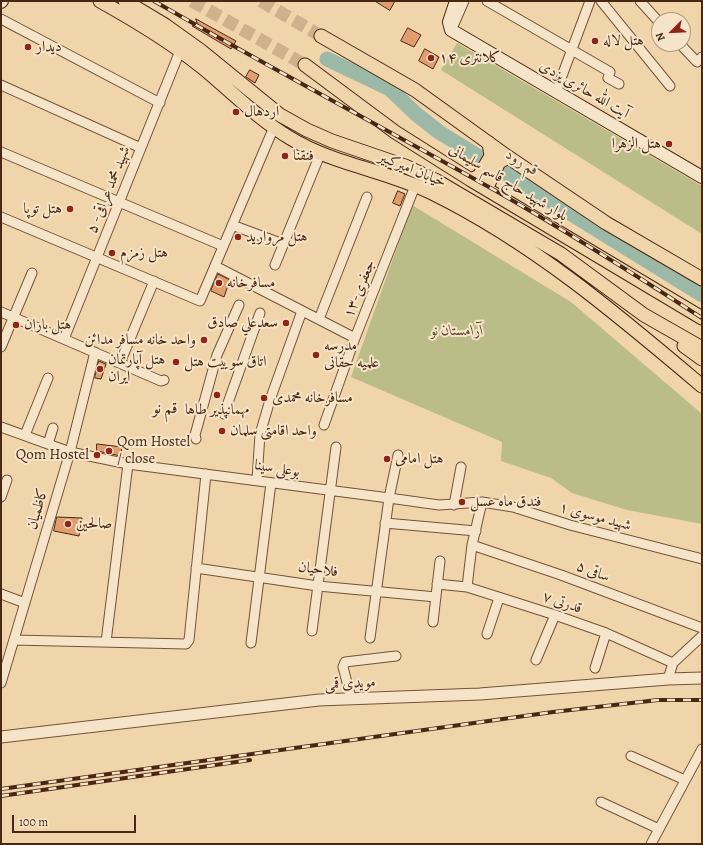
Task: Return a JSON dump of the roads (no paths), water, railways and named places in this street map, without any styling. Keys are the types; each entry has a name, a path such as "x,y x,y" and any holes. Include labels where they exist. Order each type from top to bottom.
{"main road":[{"name":"خیابان امیرکبیر","path":"100,1 141,24 180,51 274,127 300,143 415,186 480,218 556,267 595,297 702,386"},
{"name":"خیابان امیرکبیر","path":"125,1 165,25 200,50 280,115 307,130 332,141 405,166 437,181 561,254 644,315 702,348"},
{"path":"451,30 448,22 456,1"},
{"name":"آیت الله‌ حائری‌ یزدی","path":"451,30 702,177"},
{"name":"بلوار شهید حاج قاسم سلیمانی","path":"321,36 416,90 489,143 499,159 702,279"},
{"name":"بلوار شهید حاج قاسم سلیمانی","path":"305,65 395,132 481,182 702,318"},
{"path":"481,182 499,159 489,143"},
{"path":"644,315 702,359"}],"street":[{"path":"451,30 464,1"},
{"path":"487,1 610,72 608,78 619,84"},
{"path":"556,92 590,1"},
{"path":"601,1 670,86"},
{"path":"640,1 651,13"},
{"path":"1,19 160,103"},
{"name":"شهید محمد عراقی- ۵","path":"64,339 180,51"},
{"path":"690,52 699,60"},
{"path":"1,85 142,148"},
{"path":"1,217 200,300 274,127"},
{"path":"1,152 223,246"},
{"path":"276,265 283,244 321,152"},
{"name":"جعفری-۱۳","path":"324,425 355,338 415,186"},
{"path":"319,319 367,197"},
{"path":"232,225 283,244"},
{"path":"215,266 355,338"},
{"path":"1,347 32,273"},
{"path":"120,363 154,281"},
{"path":"196,439 195,436 198,422 217,355 239,305"},
{"path":"257,480 260,434 278,377 302,311"},
{"path":"1,312 161,381 164,380"},
{"path":"224,414 260,313"},
{"name":"کاظمیان","path":"1,683 70,452 95,352"},
{"path":"25,435 48,378"},
{"name":"بوعلی سینا","path":"1,427 70,452 128,464 257,480 389,498 415,503 454,505 482,502"},
{"path":"48,444 53,428"},
{"path":"312,631 336,447"},
{"path":"370,638 385,523 398,455"},
{"path":"106,642 128,464"},
{"path":"454,505 461,467"},
{"path":"14,640 186,644 189,640 206,474"},
{"path":"1,497 7,480"},
{"path":"251,643 258,576 271,483"},
{"path":"467,587 472,545 482,502"},
{"name":"شهید موسوی ۱","path":"482,502 513,507 570,525 702,559"},
{"path":"385,523 476,531"},
{"name":"ساقی ۵","path":"472,545 561,575 702,628"},
{"path":"433,622 440,561"},
{"name":"فلاحیان","path":"196,568 318,586 436,597"},
{"name":"قدرتی ۷","path":"437,584 467,587 555,615 606,633 673,663"},
{"path":"1,594 25,603"},
{"path":"487,634 499,598"},
{"path":"536,660 555,615"},
{"path":"595,668 606,633"},
{"path":"668,679 673,663 702,636"},
{"path":"351,698 343,667 345,662 396,656"},
{"name":"مویدی قمی","path":"1,738 319,700 480,694 668,679 702,678"},
{"path":"651,844 702,750"},
{"path":"631,756 685,780"},
{"path":"601,802 659,829"}],"waterway":[{"name":"قم رود","path":"327,59 390,89 416,114 439,132 702,295"}],"tunnel":[{"path":"192,1 305,65"},
{"path":"261,1 321,36"}],"railway":[{"path":"154,1 496,191 600,253 702,318"},
{"path":"1,789 553,712 658,700 702,700"},
{"path":"1,796 250,760"}],"place":[{"name":"هتل لاله","path":"595,41"},
{"name":"ديدار","path":"28,47"},
{"name":"کلانتری ۱۴","path":"431,58"},
{"name":"اردهال","path":"236,112"},
{"name":"هتل الزهرا","path":"669,144"},
{"name":"فنقنا","path":"285,156"},
{"name":"هتل توپا","path":"70,209"},
{"name":"هتل مروارید","path":"238,237"},
{"name":"هتل زمزم","path":"112,253"},
{"name":"مسافرخانه","path":"219,283"},
{"name":"سعدعلي صادق","path":"286,323"},
{"name":"هتل باران","path":"16,325"},
{"name":"واحد خانه مسافر مدائن","path":"204,340"},
{"name":"مدرسه علمیه حقانی","path":"316,355"},
{"name":"اتاق سوییت هتل","path":"176,362"},
{"name":"هتل آپارتمان ایران","path":"100,369"},
{"name":"مهمانپذیر طاها","path":"217,395"},
{"name":"مسافرخانه محمدی","path":"264,398"},
{"name":"واحد اقامتی سلمان","path":"222,431"},
{"name":"Qom Hostel / close","path":"109,451"},
{"name":"Qom Hostel","path":"97,455"},
{"name":"هتل امامی","path":"387,459"},
{"name":"فندق ماه عسل","path":"462,502"},
{"name":"صالحین","path":"68,524"}],"district":[{"name":"قم نو","path":"165,409"}],"park label":[{"name":"آرامستان نو","path":"457,331"}]}
